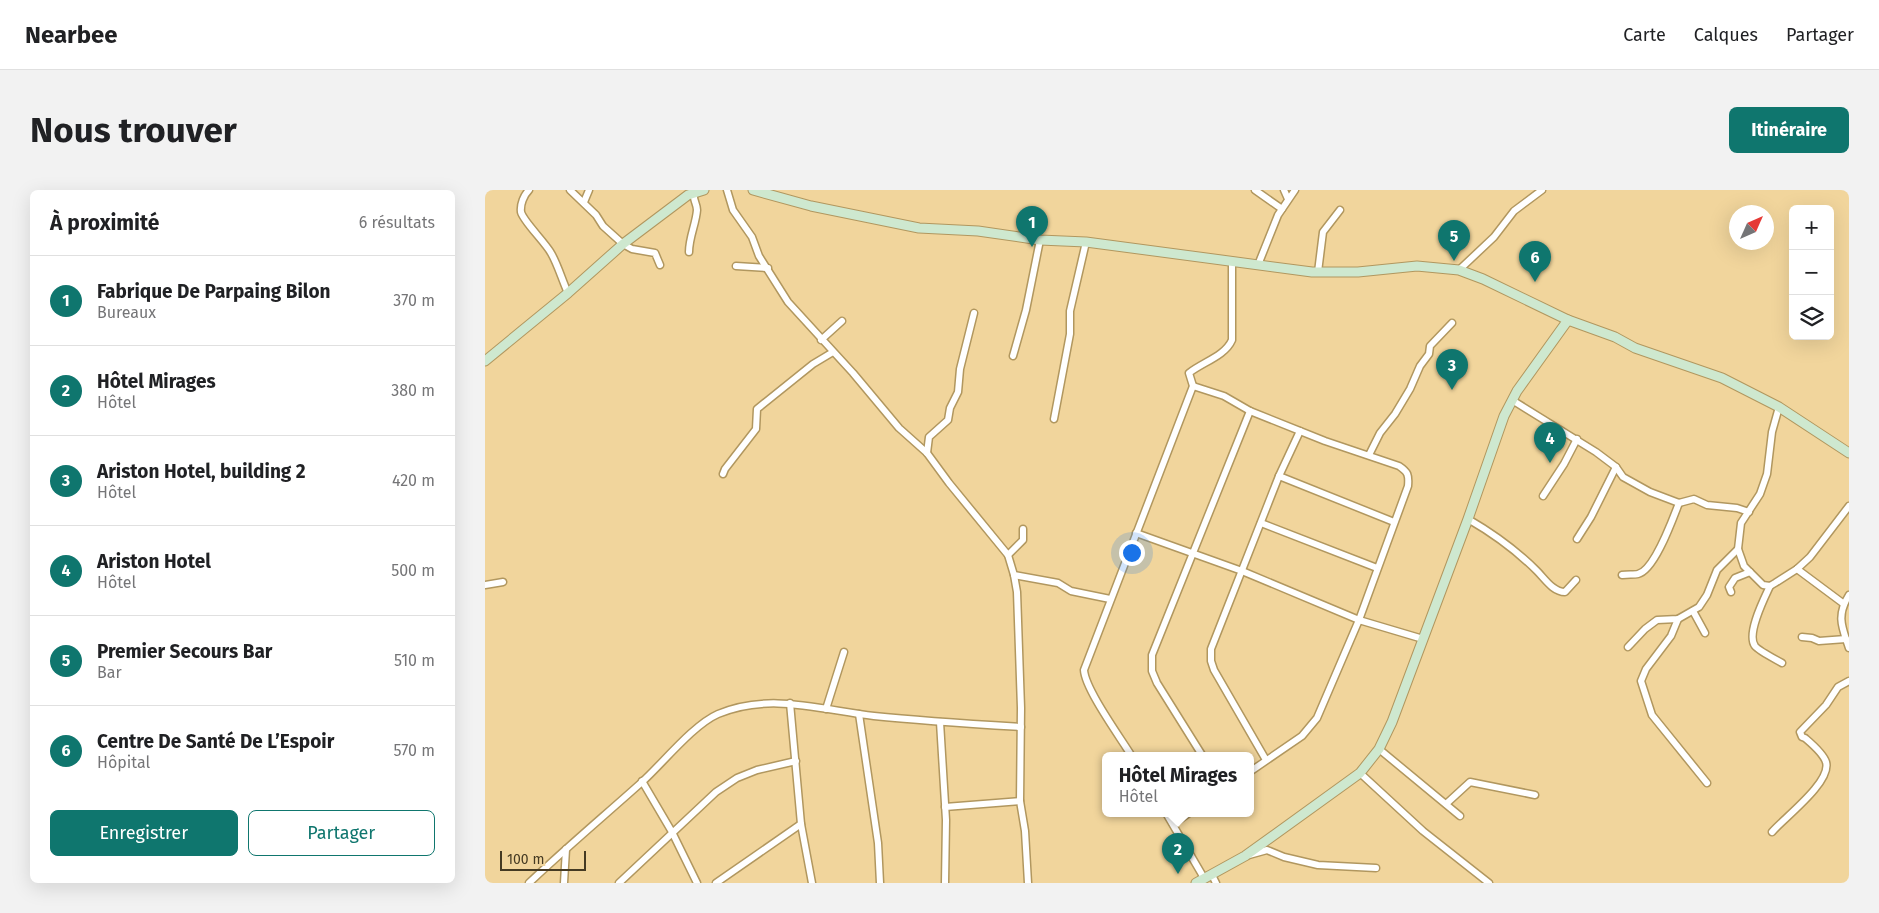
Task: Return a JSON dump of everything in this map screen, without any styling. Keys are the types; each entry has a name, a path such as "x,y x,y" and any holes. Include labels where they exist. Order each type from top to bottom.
{"main road":[{"path":"485,361 568,293 623,244 690,193 704,190"},
{"path":"753,190 811,206 919,228 978,231 1040,240 1086,242 1318,272 1358,272 1417,266 1459,270 1483,279 1567,320 1615,337 1635,348 1722,378 1779,407 1849,453"},
{"path":"1207,880 1245,856 1360,773 1379,749 1392,722 1468,519 1504,416 1512,400 1567,320"}],"street":[{"path":"529,190 524,195 521,210 524,218 545,243 553,256 568,293"},
{"path":"570,190 596,215 603,226 623,244 632,249 655,253 660,265"},
{"path":"584,202 589,190"},
{"path":"727,190 733,210 752,237 759,256 793,308 899,428 927,453 1008,555 1014,575 1018,611 1021,727 1020,801 1025,831 1028,883"},
{"path":"1255,190 1282,209"},
{"path":"1284,190 1289,198"},
{"path":"1258,265 1271,231 1282,209 1295,190"},
{"path":"1459,270 1493,237 1514,211 1542,190"},
{"path":"689,252 689,241 697,209 690,193"},
{"path":"1318,272 1323,232 1340,210"},
{"path":"1013,356 1026,310 1040,240"},
{"path":"1054,419 1069,334 1070,311 1086,242"},
{"path":"1129,752 1084,676 1084,670 1193,386 1189,372 1217,356 1231,344 1232,262"},
{"path":"736,266 768,268"},
{"path":"927,453 929,437 948,420 950,408 958,392 960,369 974,313"},
{"path":"821,340 842,322"},
{"path":"1369,454 1380,433 1395,414 1410,389 1420,366 1429,354 1430,346 1452,323"},
{"path":"723,474 756,429 757,410 813,364 833,352"},
{"path":"1193,386 1224,396 1250,411 1325,441 1369,454 1399,466 1409,476 1408,486 1359,620 1317,718 1302,736 1254,768"},
{"path":"1512,400 1596,452 1616,467 1623,477 1649,492 1679,502 1694,499 1707,505 1737,508 1749,512"},
{"path":"1770,586 1759,582 1744,566 1738,549 1741,523 1760,494 1767,474 1772,432 1779,407"},
{"path":"1200,752 1157,683 1151,664 1152,655 1195,553 1250,411"},
{"path":"1266,760 1218,678 1211,661 1211,649 1279,476 1300,431"},
{"path":"1543,496 1577,440"},
{"path":"1577,539 1591,517 1616,467"},
{"path":"1279,476 1394,522"},
{"path":"1622,574 1639,574 1648,567 1654,559 1679,502"},
{"path":"1782,663 1756,648 1752,640 1755,623 1770,586 1797,569 1810,557 1849,506"},
{"path":"1468,519 1497,536 1537,570 1555,589 1565,592 1576,580"},
{"path":"1261,523 1377,568"},
{"path":"1008,555 1023,540 1023,529"},
{"path":"1135,533 1242,571 1359,620 1423,639"},
{"path":"1628,647 1657,620 1678,618 1699,607 1707,595 1717,570 1738,549"},
{"path":"1797,569 1844,604"},
{"path":"1731,592 1729,587 1735,578 1750,572"},
{"path":"1014,575 1058,583 1071,591 1111,599"},
{"path":"485,584 503,582"},
{"path":"1849,595 1844,604 1841,622 1849,648"},
{"path":"1693,611 1696,613 1705,633"},
{"path":"1678,618 1671,636 1646,669 1641,681 1653,715 1707,782"},
{"path":"1802,637 1819,641 1846,638"},
{"path":"826,709 844,652"},
{"path":"1772,832 1817,786 1825,774 1827,766 1825,759 1802,737 1800,732 1826,705 1838,687 1849,681"},
{"path":"529,883 642,781 701,724 717,714 765,702 940,722 1021,727"},
{"path":"790,704 801,824 812,883"},
{"path":"859,714 878,844 880,883"},
{"path":"940,722 945,807 945,883"},
{"path":"1379,749 1460,816"},
{"path":"619,883 716,792 737,778 757,770 796,761"},
{"path":"1360,773 1423,831 1489,883"},
{"path":"642,781 672,832 697,883"},
{"path":"1446,804 1470,782 1535,795"},
{"path":"945,807 1020,801"},
{"path":"1169,817 1207,880"},
{"path":"1173,824 1183,817"},
{"path":"716,883 801,824"},
{"path":"563,883 565,849"},
{"path":"1245,856 1267,850 1284,857 1318,865 1376,868"}],"place":[{"name":"Fabrique De Parpaing Bilon","path":"1032,247"},
{"name":"Premier Secours Bar","path":"1454,261"},
{"name":"Centre De Santé De L’Espoir","path":"1535,282"},
{"name":"Ariston Hotel, building 2","path":"1452,390"},
{"name":"Ariston Hotel","path":"1550,463"},
{"name":"Hôtel Mirages","path":"1178,874"}]}
